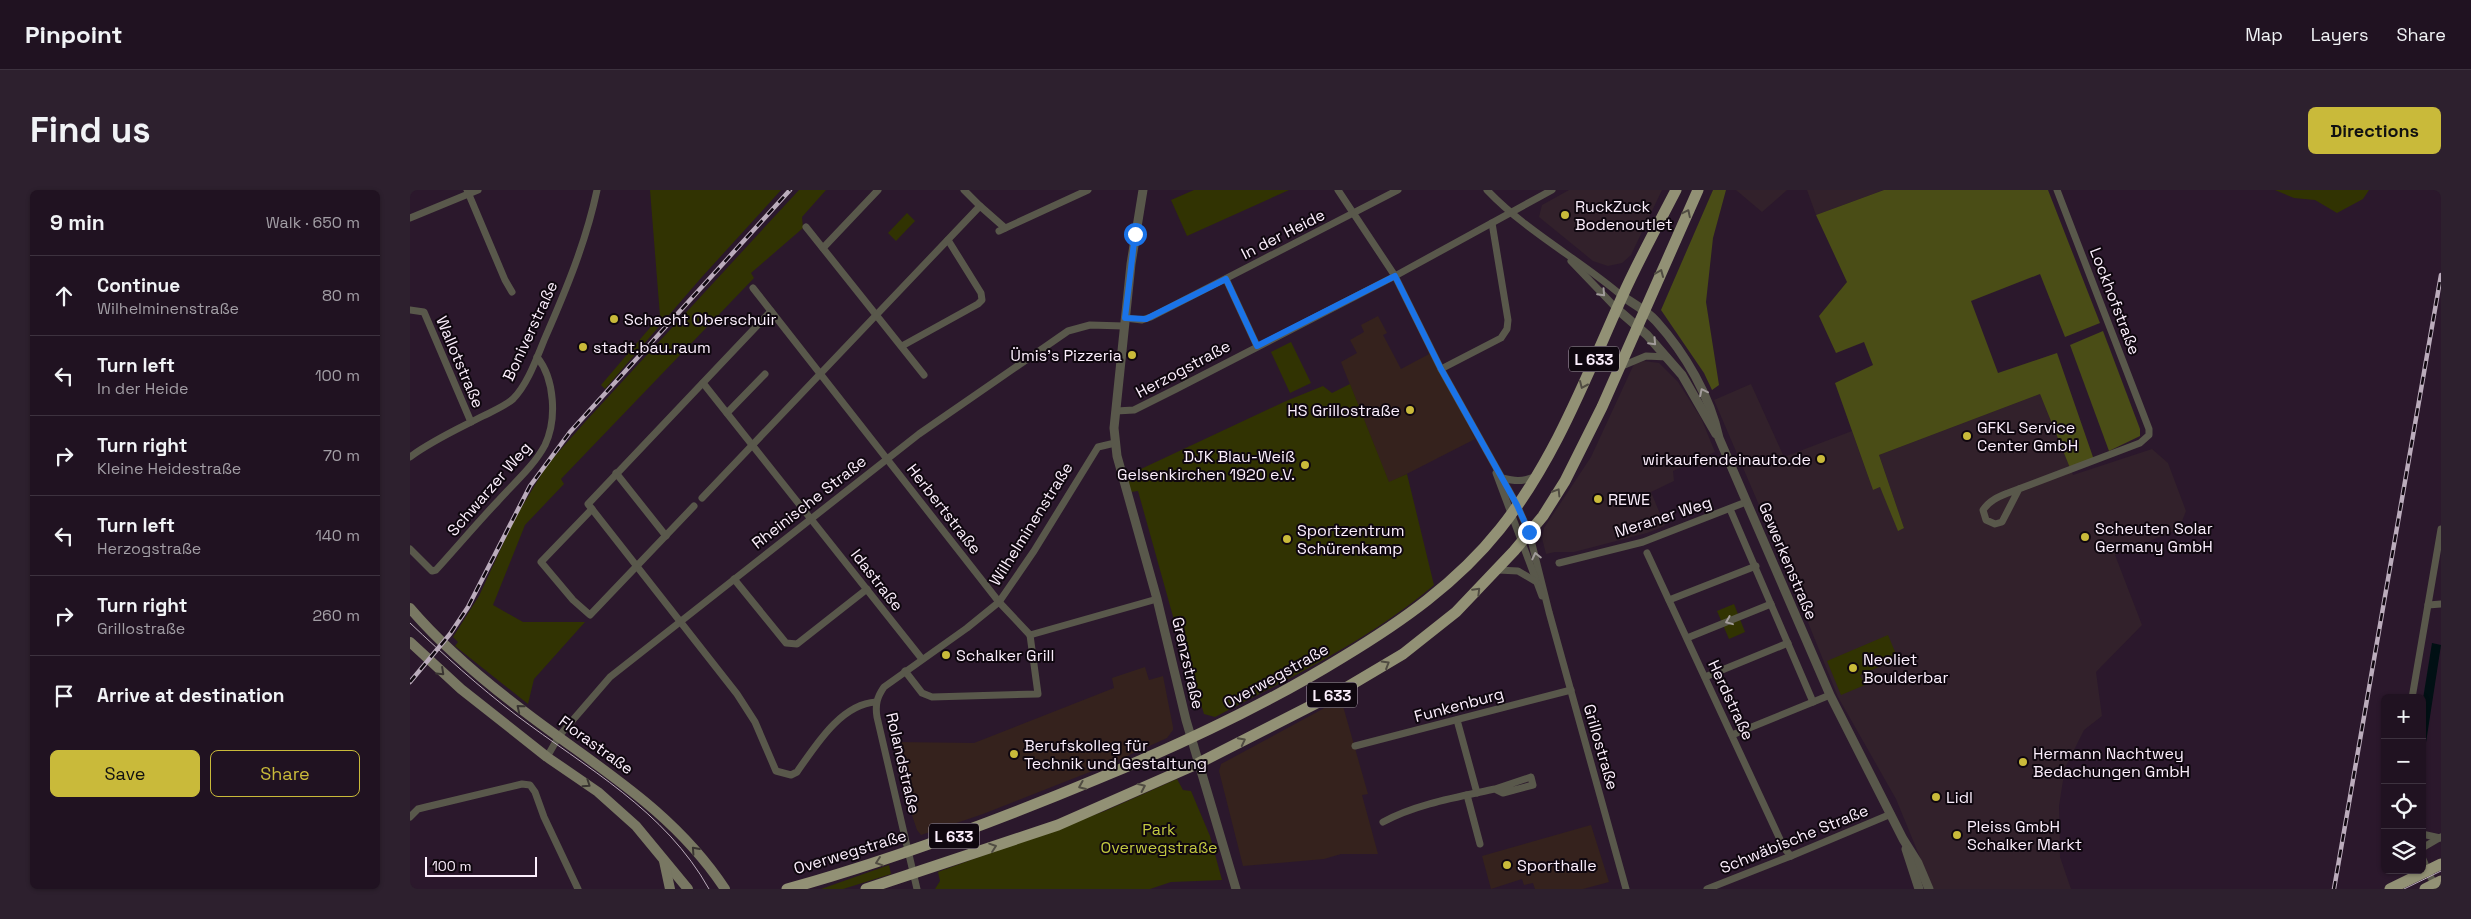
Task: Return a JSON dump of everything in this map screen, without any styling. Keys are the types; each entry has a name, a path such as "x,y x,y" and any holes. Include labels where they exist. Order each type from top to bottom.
{"main road":[{"name":"L 633","path":"1622,296 1676,190"},
{"name":"L 633","path":"866,889 1058,825 1199,763 1344,689 1403,654 1456,612 1498,570 1543,516 1581,450 1698,190"},
{"name":"Overwegstraße","path":"787,889 848,873 1032,806 1191,739 1307,679 1379,635 1432,598 1484,547 1539,475 1572,408 1622,296"},
{"name":"Florastraße","path":"410,608 460,660 526,713 627,785 672,824 710,867 725,889"},
{"path":"410,642 446,677 547,757 598,792 636,826 663,856 688,889"},
{"path":"663,856 670,889"},
{"path":"2390,889 2441,864"},
{"path":"2425,889 2441,881"}],"street":[{"path":"410,218 468,192 478,190"},
{"name":"Boniverstraße","path":"410,457 429,443 513,398 537,357 587,233 597,190"},
{"path":"823,248 878,190"},
{"path":"965,190 1002,230 1088,190"},
{"path":"1115,443 1114,428 1125,322 1135,234 1143,190"},
{"name":"Grillostraße","path":"1338,190 1352,214 1395,276 1441,369 1502,478 1525,536 1549,612 1626,889"},
{"name":"In der Heide","path":"1125,322 1146,319 1398,190"},
{"name":"Gewerkenstraße","path":"1487,190 1562,252 1594,272 1622,296 1655,320 1676,346 1700,386 1715,418 1719,438"},
{"name":"Herzogstraße","path":"1116,411 1134,410 1395,276 1552,190"},
{"name":"Lockhofstraße","path":"2019,489 2140,443 2149,435 2148,422 2056,190"},
{"path":"468,192 505,280 512,292"},
{"path":"702,498 980,206"},
{"path":"1441,369 1501,338 1507,329 1508,320 1492,223"},
{"path":"806,227 924,375"},
{"path":"902,346 982,300 981,293 948,240"},
{"name":"Gewerkenstraße","path":"1562,252 1667,357 1682,375 1719,438 1830,695 1903,839 1918,863 1929,889"},
{"path":"1226,279 1257,346"},
{"name":"Herbertstraße","path":"752,288 999,602 1030,635"},
{"name":"Wallotstraße","path":"410,310 424,312 471,422"},
{"path":"771,311 588,504 750,713 776,771 791,775 797,772 814,748 846,715 858,705 876,702"},
{"name":"Rheinische Straße","path":"547,757 560,736 610,677 919,434 1068,331 1090,325 1125,322"},
{"path":"1619,367 1646,356 1667,357"},
{"name":"Schwarzer Weg","path":"410,549 432,571 436,570 524,473 545,445 550,424 552,393 550,377 537,357"},
{"path":"727,413 765,374"},
{"name":"Idastraße","path":"703,383 922,659"},
{"name":"Grenzstraße","path":"1115,443 1118,463 1157,599 1191,739 1236,889"},
{"name":"Wilhelminenstraße","path":"876,702 884,687 967,628 999,602 1034,551 1098,447 1115,443"},
{"name":"Grillostraße","path":"1489,454 1525,536 1535,581 1549,612"},
{"path":"616,473 666,536"},
{"path":"1502,478 1526,481 1539,475"},
{"path":"2019,489 2002,522 1995,524 1986,520 1984,510 1988,502 2019,489"},
{"name":"Meraner Weg","path":"1559,563 1643,542 1746,502"},
{"path":"592,509 541,562 573,600 590,615 694,506"},
{"name":"Gewerkenstraße","path":"1730,509 1813,702"},
{"path":"2413,694 2441,529"},
{"name":"Herdstraße","path":"1648,553 1784,848 1791,856"},
{"path":"1669,600 1756,566"},
{"path":"1498,570 1518,571 1535,581"},
{"path":"734,579 786,643 791,645 797,644 867,589"},
{"path":"905,671 922,693 932,697 1038,694 1030,635 1157,599"},
{"path":"1687,638 1771,604"},
{"path":"2428,605 2441,604"},
{"path":"1705,677 1788,643"},
{"name":"Funkenburg","path":"1355,746 1571,690"},
{"path":"1732,735 1830,695"},
{"name":"Rolandstraße","path":"876,702 877,717 918,889"},
{"path":"1456,720 1477,793"},
{"path":"410,817 418,809 522,784 530,785 535,792 578,889"},
{"path":"1383,822 1398,814 1495,788"},
{"path":"1467,795 1480,844"},
{"name":"Schwäbische Straße","path":"1707,889 1891,814"},
{"path":"2426,835 2440,838"},
{"path":"2426,846 2440,838"},
{"name":"Gewerkenstraße","path":"1903,839 1919,889"},
{"path":"2426,866 2431,878 2436,884 2441,886"}],"shaded area":[{"path":"1569,190 1662,190 1631,255 1622,263 1608,266 1593,261 1539,217 1542,205"},
{"path":"1736,190 1787,190 1762,212"},
{"path":"1807,190 1884,190 1816,215"},
{"name":"HS Grillostraße","path":"1378,316 1387,333 1383,335 1401,369 1431,353 1475,439 1389,483 1341,362 1357,353 1350,340 1364,332 1361,325"},
{"path":"1644,361 1659,363 1678,382 1701,418 1715,452 1673,471 1674,481 1651,492 1665,526 1647,533 1574,552 1546,554 1542,538 1544,528 1591,457 1634,364"},
{"path":"1751,384 1784,457 1852,431 1873,490 1880,487 1904,528 1879,455 2040,394 2073,475 2152,449 2168,463 2186,511 2179,529 2115,555 2142,625 2096,672 2102,716 2084,730 2065,768 2059,806 2060,857 2071,889 1933,889 1896,799 1838,697 1789,575 1714,400"},
{"path":"2432,643 2441,645 2426,742 2426,694 2424,694"},
{"name":"Berufskolleg für Technik und Gestaltung","path":"1145,667 1149,680 1163,676 1173,727 1167,738 1105,766 983,814 921,835 917,830 905,794 894,742 974,743 1114,688 1112,678"},
{"path":"1341,699 1368,794 1362,795 1378,854 1341,854 1324,859 1243,866 1219,771 1221,764"},
{"path":"1591,825 1609,882 1583,889 1535,889 1533,883 1524,885 1522,879 1491,889 1482,856"}],"green space":[{"path":"650,190 781,190 701,278 605,389 601,385 660,316"},
{"path":"799,190 826,190 802,217 803,228 751,273 754,278 561,479 564,484 525,525 493,605 523,622 585,622 534,679 528,704 455,646 458,642 453,637 479,596 515,518 547,465"},
{"path":"1194,190 1289,190 1187,236 1171,200"},
{"path":"1713,190 1726,190 1713,238 1706,302 1719,385 1712,390 1704,373 1661,310"},
{"path":"1884,190 2048,190 2100,323 2065,337 2040,274 1971,301 1998,373 2057,353 2094,460 2070,468 2040,394 1879,455 1904,528 1898,531 1880,487 1873,490 1835,383 1873,365 1864,342 1836,353 1819,316 1847,282 1816,215"},
{"path":"2275,190 2369,190 2363,199 2337,213 2315,200 2294,198"},
{"path":"907,213 915,221 896,241 888,233"},
{"path":"2103,331 2140,429 2140,436 2109,451 2070,345"},
{"path":"1291,342 1311,383 1290,393 1271,352"},
{"name":"Sportzentrum Schürenkamp","path":"1350,384 1389,482 1407,474 1434,585 1383,623 1328,657 1215,717 1204,714 1174,620 1138,491 1131,492 1126,476 1286,401 1323,386 1332,393"},
{"path":"1734,604 1745,632 1729,639 1717,611"},
{"name":"Neoliet Boulderbar","path":"1888,635 1898,659 1860,675 1865,685 1841,695 1827,661"},
{"name":"Park Overwegstraße","path":"1177,779 1183,790 1191,791 1210,836 1222,880 1171,882 1150,889 935,889 940,881 938,872 1105,811"},
{"path":"889,865 891,874 843,889 821,889"}],"tram line":[{"path":"410,623 462,671 502,704 622,792 647,813 691,861 709,889"},
{"path":"2404,889 2441,871"}],"railway":[{"path":"410,682 450,634 468,607 530,486 570,432 790,190"},
{"path":"2334,889 2441,275"}],"place":[{"name":"RuckZuck Bodenoutlet","path":"1565,215"},
{"name":"Schacht Oberschuir","path":"614,319"},
{"name":"stadt.bau.raum","path":"583,347"},
{"name":"Ümis's Pizzeria","path":"1132,355"},
{"name":"HS Grillostraße","path":"1410,410"},
{"name":"GFKL Service Center GmbH","path":"1967,436"},
{"name":"wirkaufendeinauto.de","path":"1821,459"},
{"name":"DJK Blau-Weiß Gelsenkirchen 1920 e.V.","path":"1305,465"},
{"name":"REWE","path":"1598,499"},
{"name":"Scheuten Solar Germany GmbH","path":"2085,537"},
{"name":"Sportzentrum Schürenkamp","path":"1287,539"},
{"name":"Schalker Grill","path":"946,655"},
{"name":"Neoliet Boulderbar","path":"1853,668"},
{"name":"Berufskolleg für Technik und Gestaltung","path":"1014,754"},
{"name":"Hermann Nachtwey Bedachungen GmbH","path":"2023,762"},
{"name":"Lidl","path":"1936,797"},
{"name":"Pleiss GmbH Schalker Markt","path":"1957,835"},
{"name":"Sporthalle","path":"1507,865"}],"route":[{"path":"1135,234 1125,318 1146,319 1226,279 1257,346 1395,276 1441,369 1517,505 1529,532"}]}
